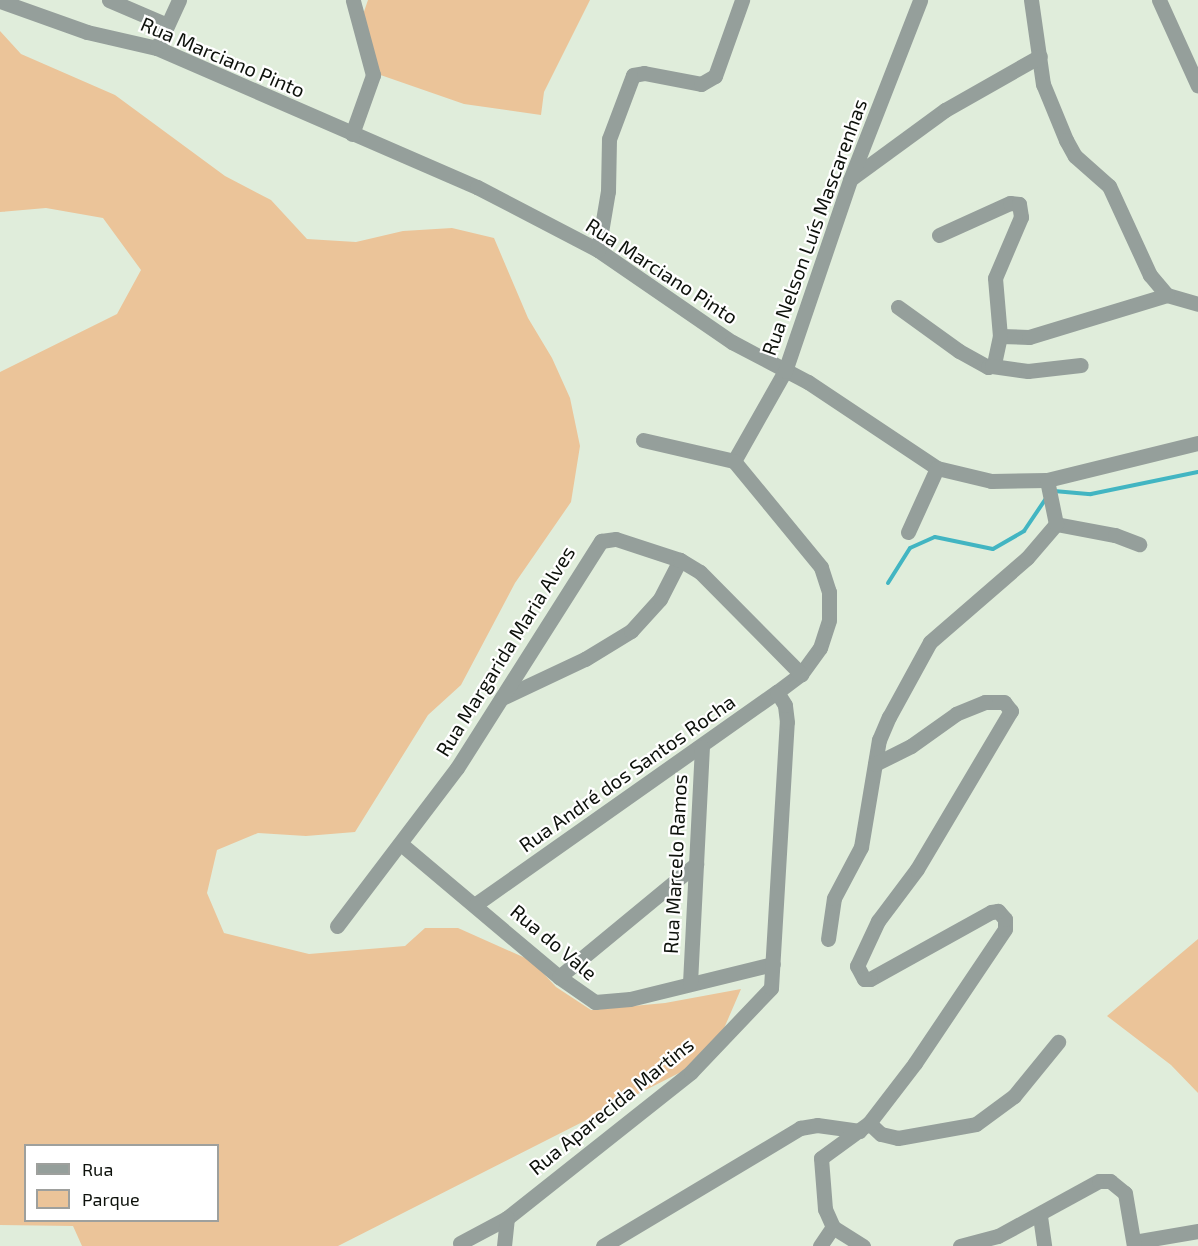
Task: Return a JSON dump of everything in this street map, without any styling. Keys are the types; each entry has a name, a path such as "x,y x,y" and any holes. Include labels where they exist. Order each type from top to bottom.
{"street":[{"path":"109,0 167,25"},
{"path":"157,48 179,0"},
{"path":"352,134 373,75 353,0"},
{"path":"598,250 608,191 609,139 633,75 644,73 701,84 715,76 742,0"},
{"name":"Rua Nelson Luís Mascarenhas","path":"734,461 785,370 850,180 920,0"},
{"path":"1031,0 1043,84 1066,140 1075,156 1109,186 1150,275 1167,295"},
{"path":"1159,0 1198,86"},
{"name":"Rua Marciano Pinto","path":"0,1 76,29 157,48 477,187 598,250 732,342 785,370 938,468 991,481 1047,482 1198,443"},
{"path":"850,180 945,110 1040,56"},
{"path":"939,235 1010,203 1019,204 1021,217 994,278 1000,336 992,366"},
{"path":"1000,336 1029,337 1167,295 1198,304"},
{"path":"898,307 978,364 1028,371 1081,365"},
{"path":"643,440 734,461 803,543 825,578 829,592 826,633 801,674"},
{"path":"908,532 938,468"},
{"path":"1047,482 1056,524"},
{"path":"1056,524 1115,535 1139,544"},
{"path":"828,939 834,897 861,847 875,764 888,717 930,642 1027,558 1056,524"},
{"name":"Rua Margarida Maria Alves","path":"337,926 401,844 502,698 601,541 615,539 680,560 720,588 801,674"},
{"path":"502,698 585,659 630,631 660,599 680,560"},
{"name":"Rua André dos Santos Rocha","path":"476,903 702,747 801,674"},
{"name":"Rua Aparecida Martins","path":"460,1243 507,1218 691,1072 764,999 771,987 787,722 785,705 777,692"},
{"path":"862,1246 833,1227 825,1209 821,1158 865,1127 915,1063 1005,929 1005,919 998,911 991,912 880,976 864,979 858,973 859,959 878,921 917,869 1011,711 1004,702 985,702 956,714 911,746 875,764"},
{"name":"Rua Marcelo Ramos","path":"690,983 702,747"},
{"name":"Rua do Vale","path":"401,844 476,903 558,977 591,1000 601,1002 773,963"},
{"path":"558,977 696,864"},
{"path":"603,1246 800,1128 817,1125 865,1127 880,1134 898,1138 976,1124 1014,1096 1058,1042"},
{"path":"960,1246 998,1236 1040,1216 1099,1181 1110,1181 1125,1193 1134,1244 1198,1232"},
{"path":"1040,1216 1044,1246"},
{"path":"504,1246 507,1218"},
{"path":"820,1246 833,1227"}],"green space":[{"path":"368,0 590,0 544,92 541,115 464,104 369,71 359,26"},
{"path":"0,31 21,54 115,95 225,176 271,200 307,239 356,242 403,231 452,228 494,238 528,318 552,358 570,398 580,446 571,502 515,583 461,685 428,715 355,832 306,836 258,833 217,850 207,893 224,933 309,954 405,946 425,928 458,928 532,961 556,987 591,1010 665,1003 741,989 722,1033 685,1070 338,1246 82,1246 73,1226 0,1225 0,372 117,314 141,270 103,218 46,208 0,212"},
{"path":"1198,939 1198,1093 1171,1065 1107,1016"}],"waterway":[{"path":"1054,491 1091,494 1198,472"},
{"path":"888,583 910,548 935,537 993,549 1024,531 1046,498"}]}
